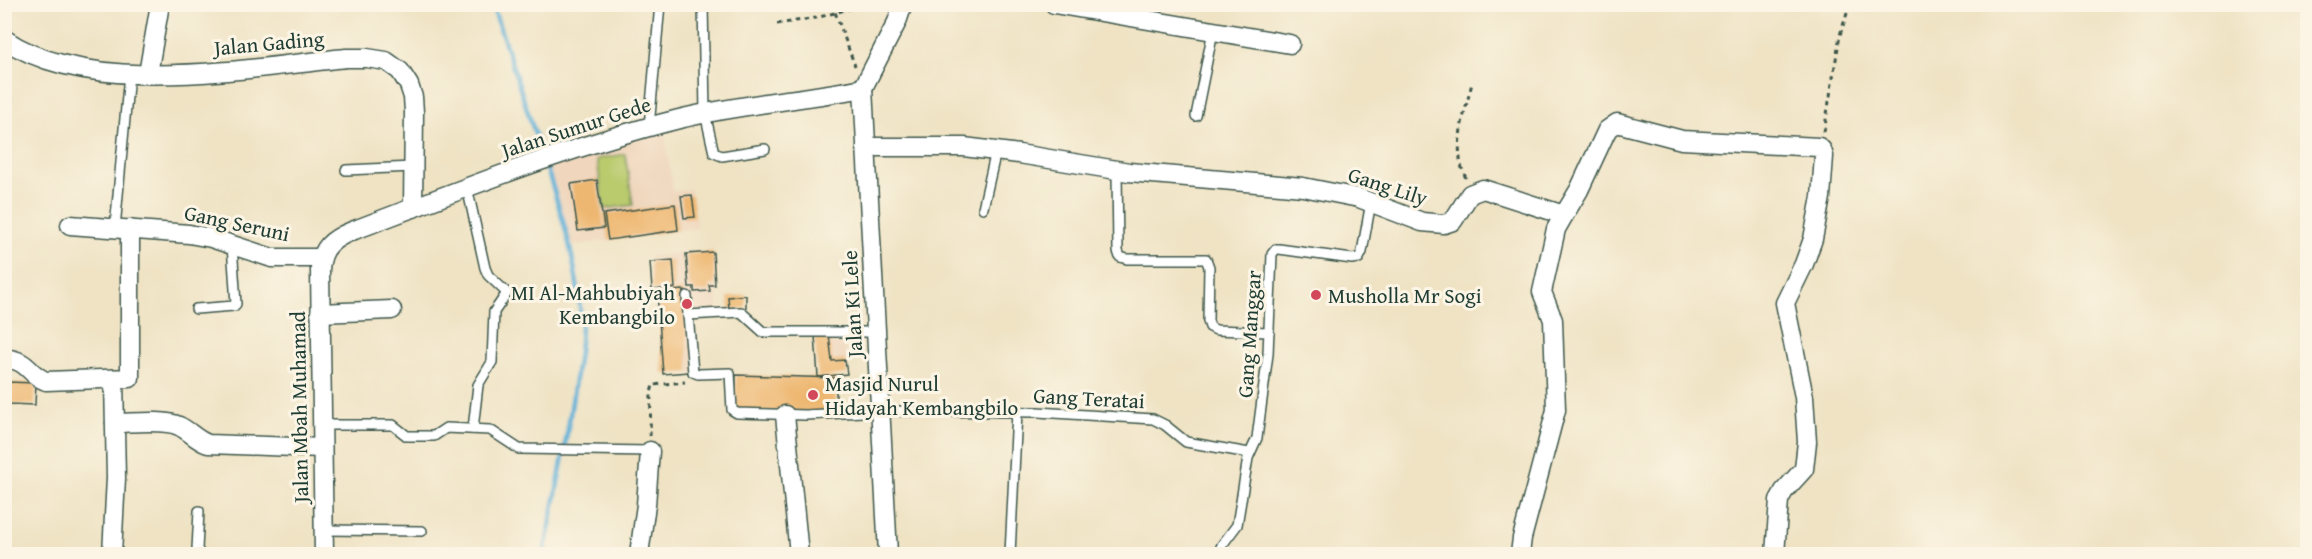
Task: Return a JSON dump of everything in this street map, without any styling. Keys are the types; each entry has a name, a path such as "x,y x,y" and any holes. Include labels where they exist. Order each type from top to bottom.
{"street":[{"path":"148,74 160,4"},
{"path":"863,88 897,22 903,4"},
{"path":"1054,4 1290,44"},
{"name":"Jalan Gading","path":"4,39 47,61 88,70 129,74 237,69 346,58 386,61 404,75 413,97 413,208"},
{"name":"Jalan Sumur Gede","path":"321,258 327,245 341,236 543,159 649,127 705,113 863,88"},
{"name":"Jalan Ki Lele","path":"863,88 888,555"},
{"path":"1520,555 1522,538 1552,434 1556,410 1552,320 1542,292 1557,229 1579,190 1607,130 1614,124 1621,123 1682,140 1812,146 1821,148 1824,156 1816,224 1804,264 1785,303 1804,397 1808,432 1806,459 1802,473 1784,491 1779,500 1775,555"},
{"name":"Gang Lily","path":"866,147 956,147 1117,170 1303,187 1350,195 1411,219 1444,224 1456,218 1473,192"},
{"path":"1473,192 1484,189 1496,191 1564,215"},
{"name":"Gang Seruni","path":"70,225 198,235 276,259 321,258"},
{"path":"4,358 20,361 39,378 46,381 127,380 131,375 123,229"},
{"name":"Jalan Mbah Muhamad","path":"321,258 324,555"},
{"path":"320,312 392,310"},
{"path":"112,555 116,423 114,380"},
{"path":"785,415 799,555"},
{"path":"116,423 174,424 208,444 322,448"},
{"path":"639,555 650,451"}],"lane":[{"path":"649,127 660,4"},
{"path":"703,4 705,113 712,148 716,154 722,156 765,149"},
{"path":"1196,116 1213,31"},
{"path":"123,229 129,74"},
{"path":"984,208 996,151"},
{"path":"346,170 413,167"},
{"path":"1117,170 1120,257 1127,259 1206,259 1209,267 1208,321 1210,327 1216,330 1269,332"},
{"path":"467,187 485,268 488,275 507,293 495,309 492,362 478,385 472,429"},
{"name":"Gang Manggar","path":"1218,555 1222,545 1237,525 1249,453 1256,440 1269,332 1274,250 1359,258 1371,202"},
{"path":"195,309 236,304 232,245"},
{"path":"687,296 693,373"},
{"path":"688,315 741,312 747,315 759,330 765,332 806,330 876,332"},
{"name":"Gang Teratai","path":"693,373 730,373 734,412 785,415 881,411 1052,412 1153,419 1166,425 1186,442 1249,453"},
{"path":"1010,555 1017,412"},
{"path":"322,425 393,425 404,435 410,436 434,435 446,428 472,429 493,431 519,448 650,451"},
{"path":"199,511 197,549 200,555"},
{"path":"324,530 422,531"}],"path":[{"path":"832,4 863,88"},
{"path":"777,24 835,13 867,4"},
{"path":"1821,148 1840,35 1850,4"},
{"path":"1472,83 1459,147 1461,165 1473,192"},
{"path":"650,451 652,387 657,383 688,382 693,373"}],"shaded area":[{"path":"664,129 673,192 691,189 697,228 569,246 546,165"},
{"name":"MI Al-Mahbubiyah Kembangbilo","path":"714,251 719,316 694,319 698,372 662,374 656,291 651,291 649,256"},
{"path":"814,333 873,335 873,341 845,343 847,374 818,377"}],"green space":[{"path":"625,154 633,205 604,209 597,159"}],"building":[{"path":"597,180 604,228 578,231 571,184"},
{"path":"692,195 695,217 684,218 681,196"},
{"path":"675,204 678,230 608,240 604,214"},
{"path":"713,252 715,285 709,285 710,291 694,292 694,287 689,287 686,254"},
{"path":"673,260 675,288 652,290 650,262"},
{"path":"683,290 689,372 663,374 657,292"},
{"path":"746,295 746,308 729,309 728,297"},
{"path":"829,334 832,361 845,360 847,374 818,377 815,336"},
{"path":"736,375 836,378 836,413 735,411"},
{"path":"7,382 36,383 35,405 7,404"}],"waterway":[{"path":"492,4 542,155"},
{"path":"544,554 568,429 579,356 581,324 573,262 545,163"}],"place":[{"name":"Musholla Mr Sogi","path":"1316,295"},
{"name":"MI Al-Mahbubiyah Kembangbilo","path":"687,304"},
{"name":"Masjid Nurul Hidayah Kembangbilo","path":"813,395"}]}
